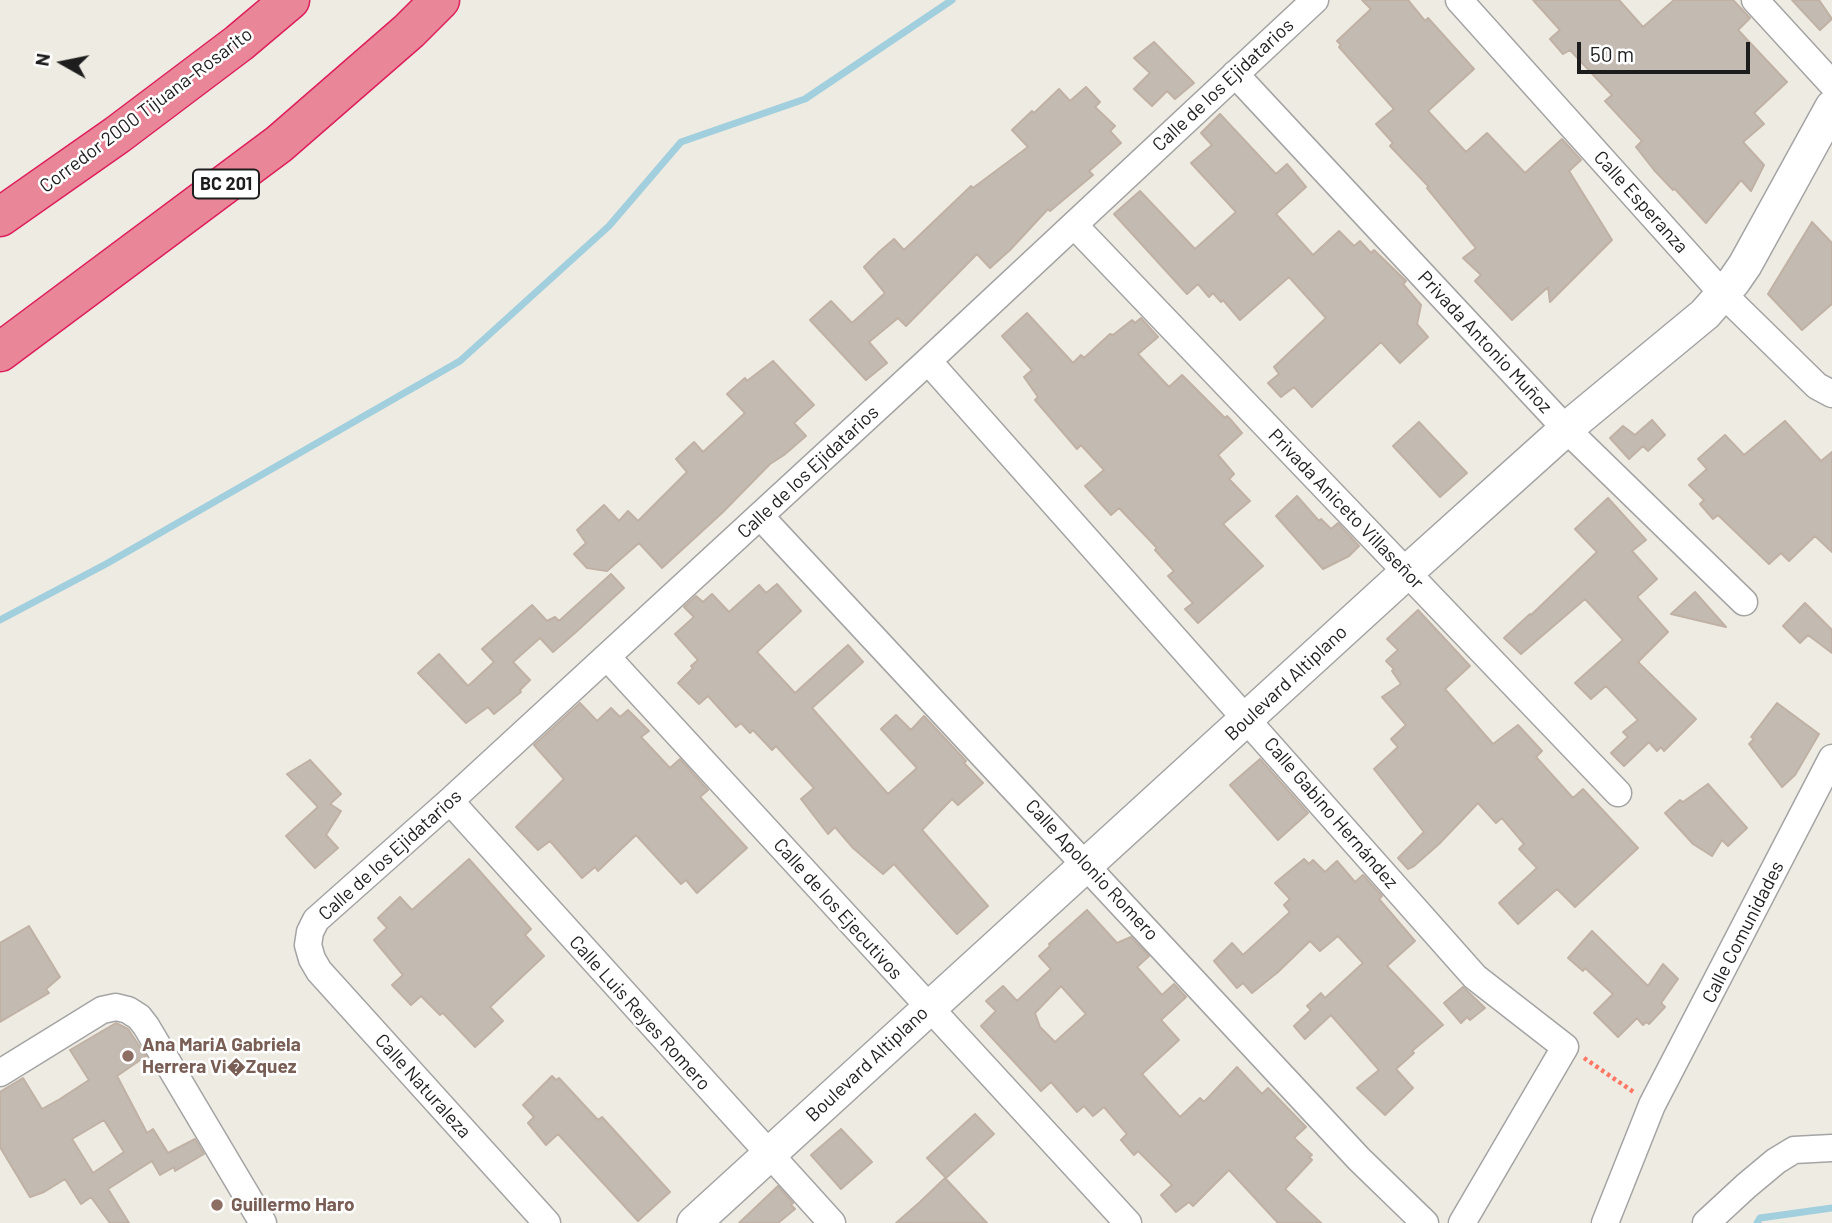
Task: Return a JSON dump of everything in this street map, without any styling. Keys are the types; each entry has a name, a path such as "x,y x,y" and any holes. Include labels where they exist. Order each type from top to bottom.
{"highway":[{"name":"Corredor 2000 Tijuana-Rosarito","path":"0,217 117,135 239,43 290,0"},
{"name":"BC 201","path":"0,352 279,144 409,31 440,0"}],"street":[{"name":"Calle de los Ejidatarios","path":"308,945 316,920 450,802 1315,0"},
{"name":"Calle Esperanza","path":"1459,0 1724,294 1817,386 1832,394"},
{"path":"1755,0 1832,83"},
{"name":"Privada Antonio Muñoz","path":"1236,74 1566,429 1744,602"},
{"name":"Boulevard Altiplano","path":"694,1223 1406,572 1566,429 1705,314 1745,265 1832,107"},
{"name":"Privada Aniceto Villaseñor","path":"1074,225 1618,793"},
{"name":"Calle Gabino Hernández","path":"928,361 1475,977 1565,1047"},
{"name":"Calle Apolonio Romero","path":"760,516 1359,1158 1425,1223"},
{"name":"Calle de los Ejecutivos","path":"607,657 1128,1223"},
{"name":"Calle Comunidades","path":"1652,1105 1832,758"},
{"name":"Calle Luis Reyes Romero","path":"450,802 832,1223"},
{"name":"Calle Naturaleza","path":"308,945 312,960 319,971 547,1223"},
{"path":"0,1073 102,1010 116,1007 128,1010 146,1026 262,1223"},
{"path":"1462,1223 1565,1047"},
{"path":"1605,1223 1652,1105"},
{"path":"1706,1223 1746,1186 1794,1150 1832,1148"}],"path":[{"path":"1565,1047 1652,1105"}],"building":[{"path":"1362,0 1408,0 1425,21 1428,18 1474,69 1428,111 1466,152 1487,133 1525,173 1562,139 1581,160 1569,171 1612,240 1550,302 1548,287 1512,320 1475,281 1481,275 1463,258 1476,248 1427,188 1429,187 1390,146 1393,143 1376,124 1394,109 1339,47 1341,45 1337,41 1371,9"},
{"path":"1533,0 1619,0 1643,27 1674,0 1733,0 1750,18 1738,30 1787,82 1754,113 1764,124 1743,142 1764,165 1751,191 1741,180 1706,223 1654,170 1636,147 1642,141 1605,101 1612,95 1570,50 1563,54 1550,39 1560,30"},
{"path":"1792,0 1819,0 1832,19 1820,30"},
{"path":"1154,42 1194,83 1175,99 1167,91 1152,106 1134,89 1150,73 1134,58"},
{"path":"1086,87 1100,102 1095,107 1115,126 1110,131 1121,143 1089,171 1093,175 1050,211 1048,209 990,268 977,254 906,326 898,318 869,342 887,363 866,380 810,320 831,301 852,323 885,293 864,267 894,239 904,250 971,186 973,188 1028,147 1012,130 1059,89 1070,101"},
{"path":"1220,114 1276,174 1287,164 1306,187 1276,214 1313,255 1339,231 1354,246 1360,241 1371,253 1374,250 1406,281 1403,284 1421,305 1417,324 1428,337 1400,363 1381,342 1312,407 1294,387 1281,397 1268,383 1279,374 1274,367 1326,318 1289,277 1240,320 1223,300 1221,302 1213,293 1209,297 1198,284 1187,294 1114,214 1140,191 1195,249 1236,212 1191,163 1212,145 1201,133"},
{"path":"1812,222 1832,243 1832,304 1802,330 1768,294"},
{"path":"1027,313 1073,363 1081,355 1084,358 1110,334 1113,335 1132,320 1135,323 1141,318 1158,337 1138,354 1169,387 1182,375 1242,433 1218,455 1234,474 1229,479 1250,501 1223,524 1263,566 1198,623 1185,609 1193,603 1168,576 1174,571 1155,550 1157,548 1119,508 1111,515 1085,486 1104,470 1081,445 1077,449 1035,400 1038,397 1024,377 1032,370 1002,336"},
{"path":"773,361 814,405 794,423 806,436 770,464 662,568 639,543 607,571 587,568 574,554 586,543 577,530 604,505 619,521 628,511 638,521 687,472 676,459 694,442 703,452 745,413 727,394 745,378 747,381"},
{"path":"1652,420 1665,435 1648,451 1643,446 1629,459 1610,438 1623,426 1635,435"},
{"path":"1785,421 1821,461 1832,452 1832,552 1815,536 1789,561 1781,553 1769,564 1718,515 1713,519 1700,504 1704,500 1689,485 1707,469 1698,459 1725,435 1744,455"},
{"path":"1419,422 1467,473 1440,497 1393,446"},
{"path":"1297,496 1319,521 1321,519 1331,529 1338,523 1359,546 1349,556 1323,569 1276,516"},
{"path":"1608,498 1646,540 1632,551 1657,579 1637,597 1668,632 1638,662 1696,719 1664,751 1661,747 1657,751 1649,742 1624,766 1611,753 1628,737 1623,732 1638,720 1606,686 1591,699 1575,683 1623,640 1585,599 1521,654 1504,638 1597,552 1575,529"},
{"path":"611,574 624,588 553,652 540,638 513,662 530,680 521,692 494,714 488,707 466,723 418,673 439,654 468,686 494,662 482,649 532,605 547,621 555,617 559,621"},
{"path":"777,584 801,611 757,652 795,693 848,645 863,662 812,708 888,794 917,768 881,729 896,715 911,730 924,716 983,783 958,805 952,799 922,830 988,906 957,934 894,864 883,874 853,848 835,827 828,834 801,799 814,788 776,746 772,750 753,730 750,733 741,723 736,727 708,696 699,704 678,683 698,660 675,634 694,617 684,607 696,596 703,602 712,594 729,612 759,585 766,593"},
{"path":"1695,592 1726,627 1671,614"},
{"path":"1805,603 1832,630 1832,653 1808,635 1800,643 1783,626"},
{"path":"1418,610 1470,666 1445,689 1493,744 1518,725 1542,751 1536,757 1573,798 1583,789 1638,848 1575,907 1557,889 1518,924 1499,903 1537,868 1519,849 1524,844 1502,818 1496,823 1478,803 1414,866 1408,869 1398,858 1424,832 1374,769 1398,747 1391,739 1406,725 1382,697 1401,684 1392,671 1394,669 1386,661 1398,650 1387,639"},
{"path":"580,703 597,721 611,708 620,717 628,710 649,731 641,737 670,768 680,759 708,790 700,797 747,848 697,893 686,880 681,884 636,835 598,871 595,867 582,878 550,841 538,850 516,827 564,779 534,745"},
{"path":"1777,703 1819,734 1795,775 1782,787 1749,744 1754,739 1751,737"},
{"path":"1260,759 1308,813 1278,840 1230,785"},
{"path":"310,760 341,794 330,804 341,811 326,835 338,848 315,868 286,836 318,807 287,774"},
{"path":"1708,784 1747,828 1728,846 1722,840 1712,856 1693,844 1665,813 1680,800 1683,802"},
{"path":"469,859 531,929 525,935 544,956 490,1007 503,1021 475,1047 443,1013 440,1015 421,996 411,1005 392,985 403,975 374,940 387,928 378,918 400,897 412,910"},
{"path":"1304,859 1309,864 1313,860 1325,872 1337,861 1355,882 1363,875 1382,896 1379,899 1415,941 1387,966 1443,1025 1412,1051 1414,1053 1396,1069 1413,1088 1385,1115 1357,1088 1379,1070 1331,1015 1305,1039 1294,1026 1311,1010 1307,1006 1321,993 1325,998 1363,963 1338,936 1320,951 1310,941 1252,993 1243,983 1237,988 1214,961 1232,943 1243,955 1290,912 1284,905 1290,899 1275,883"},
{"path":"1087,910 1117,943 1131,937 1149,956 1137,967 1162,995 1174,984 1186,997 1161,1020 1179,1040 1142,1074 1180,1117 1200,1098 1204,1102 1237,1067 1262,1094 1268,1088 1306,1127 1294,1138 1312,1155 1309,1157 1312,1160 1285,1189 1321,1223 1278,1223 1229,1170 1193,1206 1189,1202 1176,1212 1161,1195 1172,1185 1138,1151 1134,1155 1121,1140 1127,1134 1104,1107 1093,1116 1084,1106 1077,1112 1051,1082 1041,1091 981,1026 996,1011 986,1001 1003,986 1017,1001 1051,969 1039,956","holes":["1061,986 1086,1014 1055,1042 1040,1027 1035,1013"]},
{"path":"29,926 60,977 46,989 49,993 0,1022 0,943"},
{"path":"1592,931 1648,986 1663,964 1678,979 1661,1003 1665,1007 1649,1024 1646,1022 1643,1025 1637,1018 1618,1037 1594,1013 1613,994 1585,968 1583,971 1568,958"},
{"path":"1463,987 1485,1008 1470,1020 1467,1017 1461,1023 1444,1003"},
{"path":"116,1023 128,1029 146,1056 117,1076 147,1133 153,1129 168,1153 195,1139 204,1154 175,1171 174,1167 160,1175 152,1161 108,1189 129,1223 110,1223 91,1197 81,1204 65,1179 30,1197 0,1147 0,1092 23,1078 42,1109 89,1080 70,1050","holes":["104,1120 124,1152 93,1173 72,1139"]},
{"path":"552,1076 556,1080 559,1078 598,1120 602,1117 670,1192 638,1221 558,1134 546,1145 528,1123 534,1117 523,1105"},
{"path":"975,1114 994,1134 946,1178 927,1158"},
{"path":"841,1129 872,1162 841,1189 811,1155"},
{"path":"945,1178 987,1223 896,1223 920,1202"},
{"path":"778,1186 795,1209 778,1223 739,1223"}],"waterway":[{"path":"0,620 106,564 460,361 609,226 681,142 805,99 952,0"},
{"path":"1757,1223 1760,1218 1832,1208"}],"place":[{"name":"Ana MariA Gabriela Herrera Vi�Zquez","path":"128,1056"},
{"name":"Guillermo Haro","path":"217,1205"}]}
